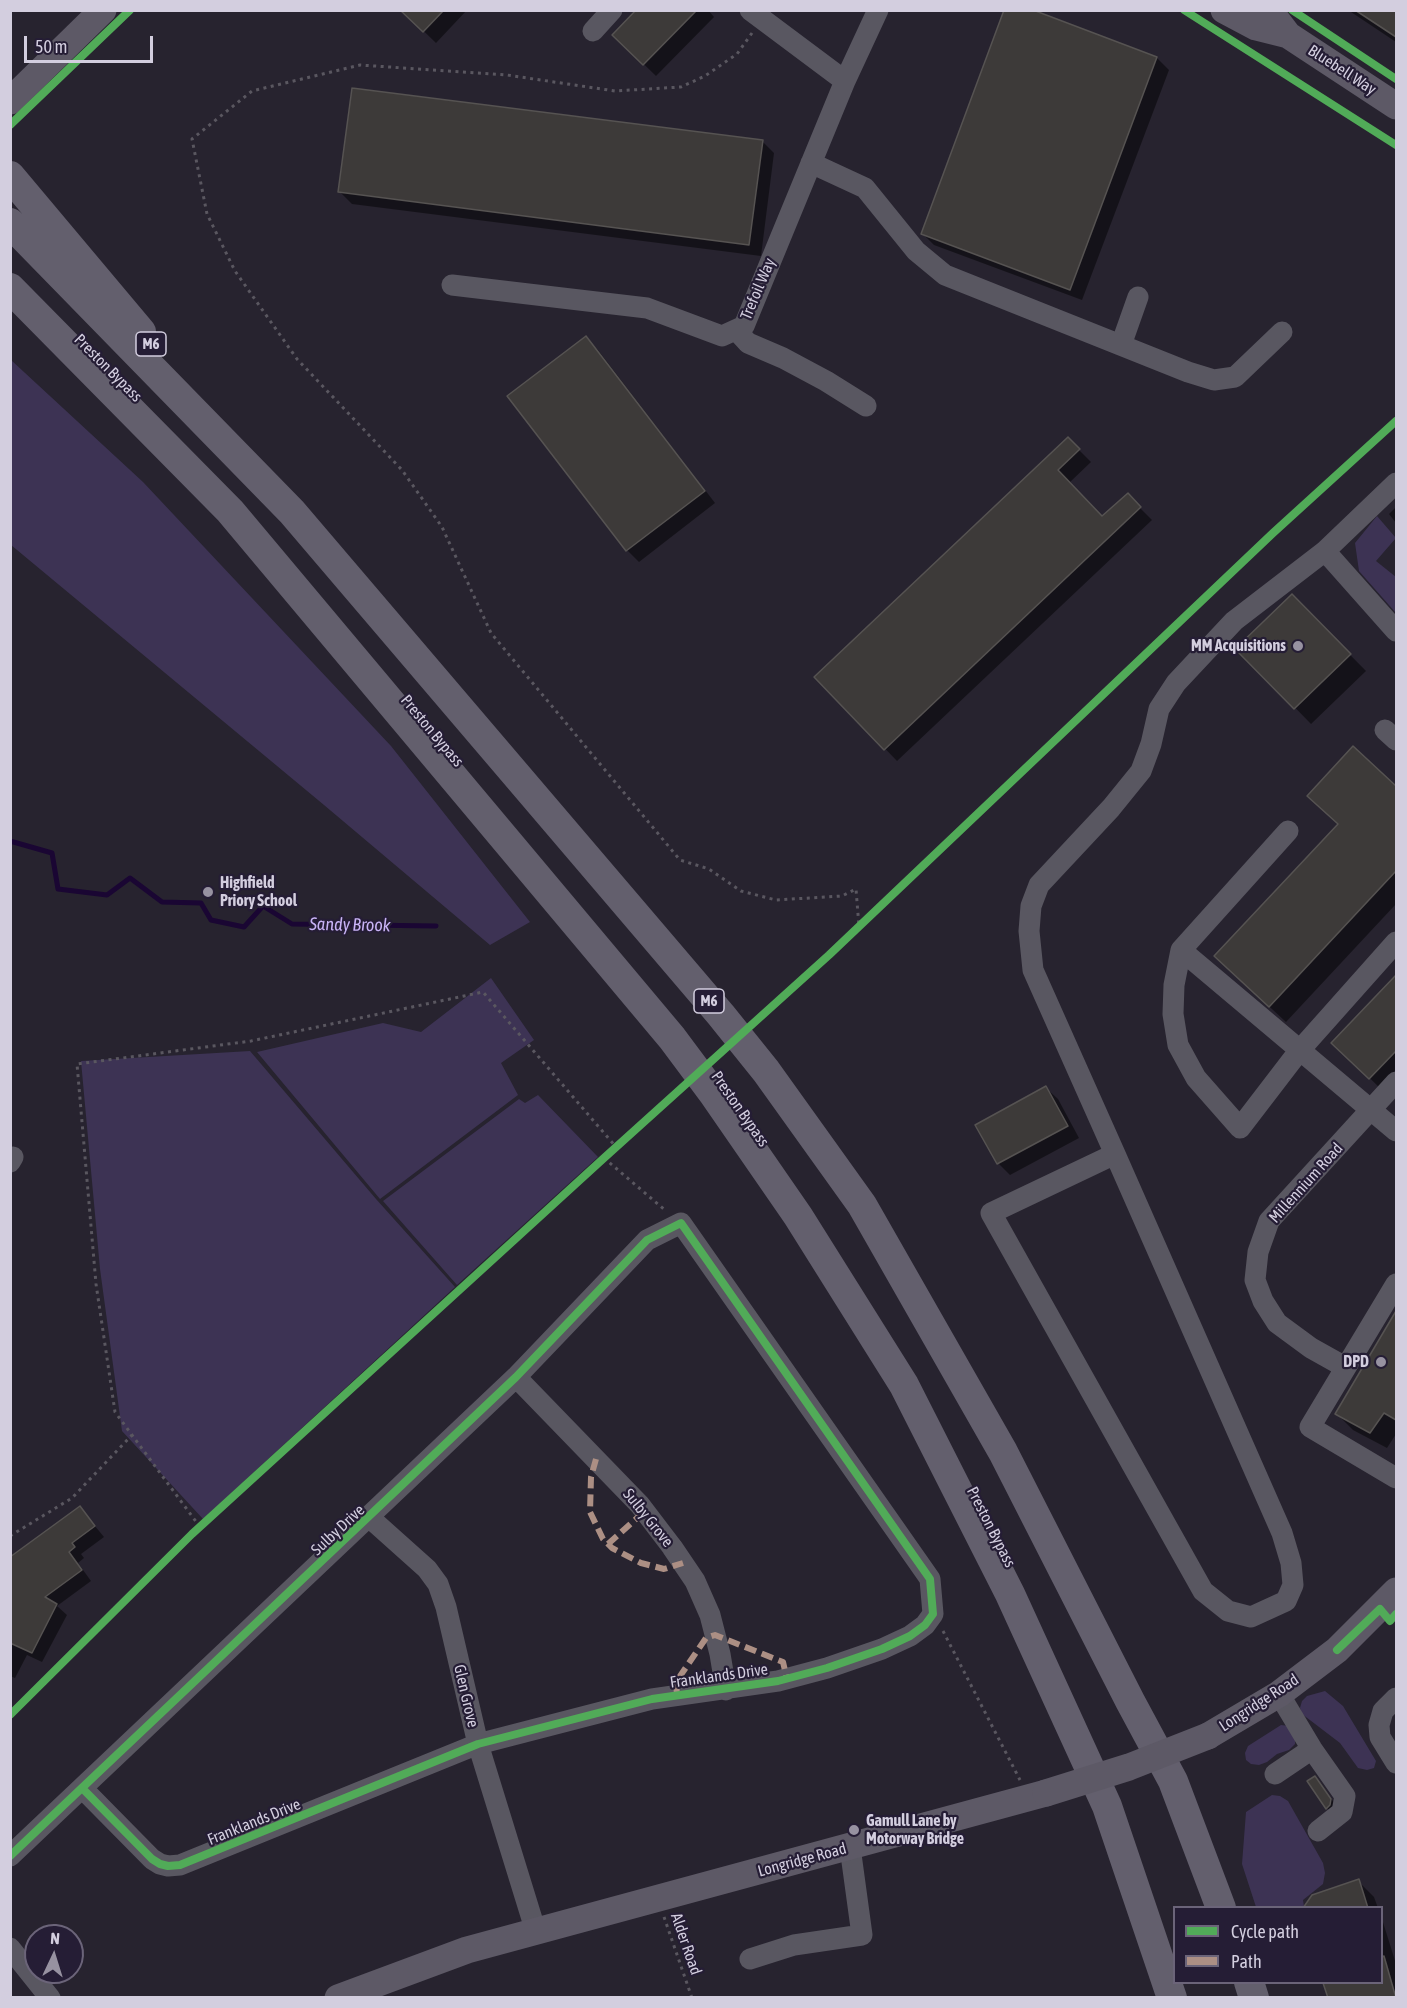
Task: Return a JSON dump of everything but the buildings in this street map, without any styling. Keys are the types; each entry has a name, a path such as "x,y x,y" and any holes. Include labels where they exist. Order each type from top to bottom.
{"highway":[{"name":"M6","path":"10,176 292,512"},
{"name":"Preston Bypass","path":"10,224 292,512 721,1015 766,1071 862,1205 1003,1452 1173,1781 1220,1906"},
{"name":"Preston Bypass","path":"10,288 230,511 672,1038 798,1216 904,1385 1015,1605 1107,1806 1172,1998"},
{"path":"10,309 209,490"}],"main road":[{"path":"10,101 103,10"},
{"name":"Bluebell Way","path":"1224,10 1256,27 1288,35 1396,106"},
{"name":"Bluebell Way","path":"1269,10 1288,35"},
{"name":"Longridge Road","path":"338,1998 467,1950 1038,1796 1129,1767 1208,1736 1279,1694 1337,1650 1396,1591"}],"street":[{"path":"592,31 612,10"},
{"name":"Trefoil Way","path":"452,285 647,308 722,336 744,326 845,81 878,10"},
{"path":"756,15 845,81"},
{"path":"811,163 865,188 916,251 945,275 1188,372 1214,380 1235,376 1282,332"},
{"path":"1121,345 1138,297"},
{"path":"736,330 748,343 783,358 866,406"},
{"path":"1114,1154 991,1213 1203,1591 1228,1611 1251,1617 1286,1601 1293,1585 1291,1563 1282,1533 1033,970 1029,931 1031,906 1039,885 1111,808 1141,771 1151,744 1159,709 1176,683 1234,621 1325,551 1396,483"},
{"path":"1325,551 1396,631"},
{"path":"1288,831 1181,950 1174,985 1173,1004 1178,1045 1196,1078 1240,1128 1299,1051 1396,942"},
{"path":"1181,950 1396,1131"},
{"name":"Millennium Road","path":"1345,1367 1311,1348 1277,1323 1263,1301 1255,1280 1258,1252 1269,1221 1396,1082"},
{"path":"681,1223 930,1579 933,1614"},
{"name":"Sulby Drive","path":"10,1856 370,1518 516,1377 647,1240 681,1223"},
{"path":"1396,1284 1310,1427 1396,1478"},
{"name":"Sulby Grove","path":"516,1377 640,1505 672,1547 694,1581 710,1615 726,1690"},
{"name":"Glen Grove","path":"370,1518 427,1569 438,1584 446,1607 478,1744 536,1932"},
{"name":"Franklands Drive","path":"83,1789 152,1859 160,1864 180,1865 478,1744 652,1699 726,1690 787,1679 827,1668 882,1649 910,1636 933,1614"},
{"path":"1279,1694 1312,1749 1345,1796 1348,1820 1318,1831"},
{"path":"1396,1698 1383,1711 1379,1725 1380,1737 1396,1763"},
{"path":"1275,1774 1312,1749"},
{"path":"750,1959 794,1945 862,1935 850,1847"},
{"path":"10,1948 50,1998"}],"path":[{"path":"756,15 737,54 705,76 681,87 615,91 507,75 360,64 252,91 192,139 207,214 235,271 297,359 402,470 441,527 491,633 680,860 708,869 741,891 776,900 842,896 856,889 860,927"},
{"path":"852,934 868,918"},
{"path":"200,1527 115,1412 99,1307 77,1064 251,1041 483,992 616,1147"},
{"path":"595,1166 624,1140"},
{"path":"604,1158 681,1223"},
{"path":"10,1536 72,1498 132,1435"},
{"path":"192,1534 208,1519"},
{"path":"933,1614 1038,1796"}],"shaded area":[{"path":"11,360 143,482 391,746 530,922 490,945 11,545"},
{"path":"1377,516 1396,538 1376,561 1396,577 1396,613 1359,571 1355,543"},
{"path":"491,978 534,1040 501,1063 518,1095 380,1199 257,1052 383,1023 421,1032"},
{"path":"250,1051 376,1199 455,1287 203,1519 122,1431 100,1269 81,1061"},
{"path":"538,1095 598,1157 457,1285 383,1201 519,1099 525,1103"},
{"path":"1325,1691 1343,1706 1376,1761 1374,1768 1367,1770 1358,1768 1340,1743 1302,1714 1300,1708 1307,1696"},
{"path":"1281,1725 1289,1726 1295,1733 1295,1744 1289,1750 1259,1765 1251,1764 1246,1760 1245,1753 1248,1746"},
{"path":"1272,1795 1280,1796 1288,1801 1323,1863 1325,1873 1323,1884 1303,1900 1304,1906 1256,1906 1242,1864 1246,1812"}],"waterway":[{"name":"Sandy Brook","path":"10,841 52,853 58,889 107,895 130,878 162,902 201,903 211,920 244,927 263,906 292,924 436,926"}],"marked path":[{"path":"596,1459 591,1477 590,1512 603,1539 612,1548 641,1563 664,1569 683,1563"},
{"path":"608,1544 645,1511"},
{"path":"677,1695 676,1682 706,1638 715,1635 783,1662 787,1679"}],"cycle path":[{"path":"10,125 130,10"},
{"path":"1184,10 1396,145"},
{"path":"1292,10 1396,79"},
{"path":"10,1715 192,1534 829,955 1273,533 1396,421"},
{"path":"10,1856 516,1377 647,1240 681,1223 930,1579 933,1614 925,1625 910,1636 882,1649 827,1668 778,1681 652,1699 478,1744 180,1865 168,1866 152,1859 83,1789"},
{"path":"1337,1650 1380,1609 1390,1621 1396,1614"}],"place":[{"name":"MM Acquisitions","path":"1298,646"},
{"name":"Highfield Priory School","path":"208,892"},
{"name":"DPD","path":"1381,1362"},
{"name":"Gamull Lane by Motorway Bridge","path":"854,1830"}]}
